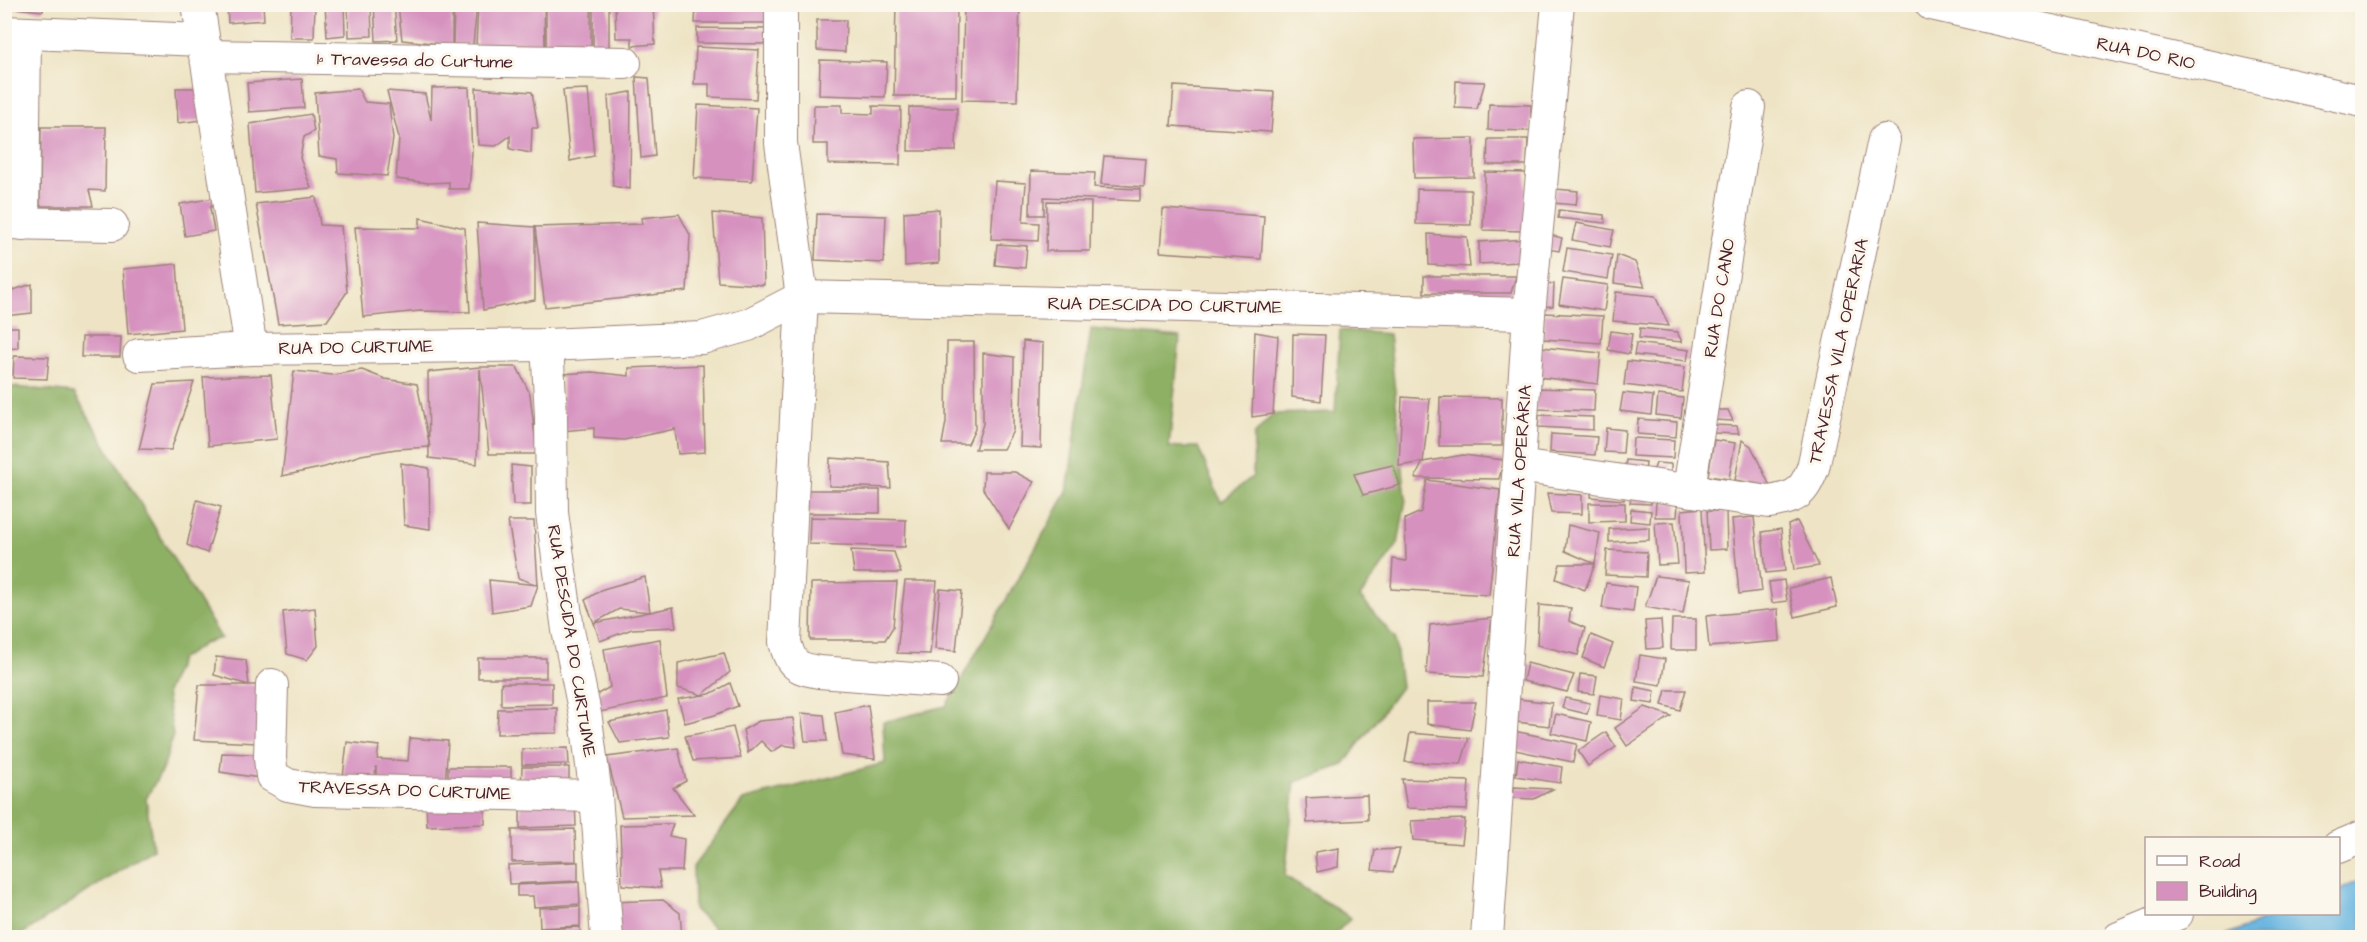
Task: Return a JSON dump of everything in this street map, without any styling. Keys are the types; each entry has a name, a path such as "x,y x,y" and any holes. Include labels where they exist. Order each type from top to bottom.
{"street":[{"path":"198,4 250,349"},
{"path":"781,4 781,143 802,297 785,642 789,659 800,669 940,681"},
{"name":"RUA VILA OPERÁRIA","path":"1487,938 1529,314 1558,4"},
{"name":"RUA DO RIO","path":"1931,4 2043,18 2362,101"},
{"path":"15,32 14,223 112,225"},
{"name":"1ª Travessa do Curtume","path":"15,32 203,48 625,63"},
{"name":"RUA DO CANO","path":"1689,489 1749,107"},
{"name":"TRAVESSA VILA OPERARIA","path":"1519,466 1769,502 1789,498 1805,487 1813,468 1884,140"},
{"name":"RUA DESCIDA DO CURTUME","path":"802,297 1529,314"},
{"name":"RUA DO CURTUME","path":"139,355 250,349 547,345 702,338 748,325 802,297"},
{"name":"RUA DESCIDA DO CURTUME","path":"547,345 551,414 552,513 568,630 586,719 596,796 607,938"},
{"name":"TRAVESSA DO CURTUME","path":"272,685 270,758 272,776 288,785 315,790 596,796"},
{"path":"2340,846 2362,837"},
{"path":"2119,938 2175,915"}],"green space":[{"path":"1091,329 1180,337 1169,447 1198,447 1221,502 1253,476 1254,435 1273,414 1335,412 1340,330 1389,334 1406,499 1398,544 1360,597 1395,638 1401,687 1343,765 1295,782 1285,876 1351,918 1332,937 713,937 715,930 694,909 693,867 743,800 885,763 883,722 946,706 1067,492"},
{"path":"4,386 74,393 221,638 205,643 180,660 166,693 173,735 164,766 146,799 153,849 16,938 4,937"}],"water":[{"path":"2362,880 2362,937 2221,937 2276,915 2340,915 2340,889"}],"building":[{"path":"227,4 263,4 264,20 228,23"},
{"path":"291,4 315,4 314,38 290,38"},
{"path":"325,4 344,4 345,35 327,37"},
{"path":"374,4 394,4 397,40 376,41"},
{"path":"398,4 452,4 452,45 402,40"},
{"path":"454,4 477,4 473,45 453,44"},
{"path":"478,4 498,4 501,12 501,4 544,4 545,47 476,46"},
{"path":"546,4 591,4 591,52 546,52"},
{"path":"593,4 609,4 609,49 593,49"},
{"path":"615,4 653,4 655,44 632,46 632,38 616,38"},
{"path":"696,4 775,4 766,23 695,23"},
{"path":"896,4 957,4 956,96 894,96"},
{"path":"964,4 1020,4 1017,101 962,100"},
{"path":"4,5 44,5 43,11 4,7"},
{"path":"348,5 371,5 372,36 349,37"},
{"path":"817,20 846,20 845,52 817,50"},
{"path":"697,28 767,29 766,44 697,43"},
{"path":"696,47 759,50 756,99 709,97 709,84 694,84"},
{"path":"820,60 887,62 885,97 819,95"},
{"path":"636,77 649,78 655,156 641,158"},
{"path":"302,79 304,108 249,112 247,83"},
{"path":"1456,81 1485,82 1477,109 1455,108"},
{"path":"1174,86 1274,92 1271,132 1171,126"},
{"path":"469,87 472,153 469,189 449,189 449,182 429,183 396,179 399,138 387,91 425,94 431,120 432,88"},
{"path":"176,88 200,88 202,120 178,123"},
{"path":"476,88 532,92 538,128 532,128 531,153 510,149 510,136 496,146 478,145"},
{"path":"358,89 365,102 389,104 393,139 387,176 338,173 337,159 319,156 315,93"},
{"path":"588,89 594,156 570,161 563,90"},
{"path":"631,92 630,189 613,186 608,96"},
{"path":"1489,104 1531,105 1531,131 1488,130"},
{"path":"698,105 757,108 752,181 694,178"},
{"path":"814,105 842,105 842,113 873,114 873,106 901,107 900,165 828,164 828,144 813,144"},
{"path":"909,107 957,108 956,151 908,151"},
{"path":"311,114 314,131 304,137 300,158 311,188 255,193 250,124"},
{"path":"41,127 106,127 105,191 89,190 93,206 40,206"},
{"path":"1474,138 1474,177 1414,178 1413,139"},
{"path":"1488,139 1528,139 1527,165 1487,165"},
{"path":"1104,156 1146,159 1144,187 1101,184"},
{"path":"1031,171 1095,173 1094,187 1140,189 1140,201 1044,197 1044,215 1030,215"},
{"path":"1485,172 1527,173 1525,231 1483,230"},
{"path":"995,181 1026,183 1023,222 1039,223 1038,241 991,239"},
{"path":"1417,189 1471,190 1471,225 1416,224"},
{"path":"1555,189 1578,191 1576,205 1553,203"},
{"path":"219,197 210,208 214,231 185,236 180,204"},
{"path":"316,197 320,225 341,226 347,292 327,321 278,324 256,204"},
{"path":"1047,201 1091,202 1090,251 1046,251"},
{"path":"939,209 939,263 905,266 904,212"},
{"path":"1163,209 1264,216 1261,259 1160,252"},
{"path":"1559,210 1604,215 1605,223 1558,218"},
{"path":"713,213 762,218 764,285 718,282"},
{"path":"679,214 690,235 687,291 545,307 535,227 642,224 641,218"},
{"path":"817,214 886,216 884,263 815,260"},
{"path":"420,218 465,228 470,312 420,311 363,317 355,227 420,228"},
{"path":"477,223 535,227 535,300 483,310"},
{"path":"1576,223 1614,230 1610,247 1572,240"},
{"path":"1428,234 1467,237 1470,267 1429,265"},
{"path":"1550,235 1562,238 1559,251 1547,249"},
{"path":"1526,239 1520,262 1479,264 1479,242"},
{"path":"997,244 1027,246 1025,268 995,265"},
{"path":"1567,248 1612,255 1608,279 1563,272"},
{"path":"1617,255 1635,262 1645,287 1614,283"},
{"path":"177,264 182,329 128,334 123,269"},
{"path":"1424,276 1516,276 1511,293 1424,293"},
{"path":"1563,279 1608,285 1604,311 1559,304"},
{"path":"32,284 32,313 4,316 4,293"},
{"path":"1540,284 1554,284 1553,306 1539,307"},
{"path":"1616,292 1655,296 1669,326 1613,321"},
{"path":"1545,313 1603,316 1601,343 1543,339"},
{"path":"4,327 18,327 18,348 4,349"},
{"path":"1640,328 1677,332 1682,342 1639,338"},
{"path":"1611,331 1632,334 1629,354 1608,350"},
{"path":"1255,332 1278,336 1273,414 1252,417"},
{"path":"1293,334 1325,335 1321,401 1292,397"},
{"path":"82,337 121,337 120,357 81,357"},
{"path":"1023,341 1043,343 1041,448 1020,447"},
{"path":"947,342 974,342 975,429 968,444 942,444 946,422"},
{"path":"1636,343 1689,350 1687,361 1634,355"},
{"path":"1541,347 1601,353 1598,384 1538,377"},
{"path":"983,353 1014,357 1013,431 1003,449 975,449 983,424"},
{"path":"14,356 49,357 47,379 13,378"},
{"path":"1627,361 1685,367 1682,392 1624,385"},
{"path":"703,365 705,452 678,454 675,429 624,440 594,438 594,428 562,431 562,374 592,372 629,376 629,368"},
{"path":"480,367 517,367 530,394 537,454 489,454 480,369 477,464 429,458 428,372"},
{"path":"362,370 385,379 417,384 430,447 396,449 361,455 325,467 282,476 294,371 332,375"},
{"path":"271,375 277,439 208,446 203,377"},
{"path":"194,382 171,450 139,449 155,384"},
{"path":"1537,388 1595,390 1594,411 1536,409"},
{"path":"1623,393 1653,396 1651,415 1620,411"},
{"path":"1658,395 1683,398 1681,418 1656,415"},
{"path":"1402,397 1430,399 1423,462 1399,466"},
{"path":"1440,397 1502,398 1502,446 1439,446"},
{"path":"1714,410 1728,410 1733,421 1714,420"},
{"path":"1539,415 1593,417 1593,430 1538,427"},
{"path":"1638,419 1677,422 1676,437 1637,434"},
{"path":"1711,425 1737,426 1739,434 1711,433"},
{"path":"1606,428 1625,430 1623,453 1604,452"},
{"path":"1551,434 1597,437 1595,455 1550,452"},
{"path":"1633,438 1674,440 1673,458 1632,456"},
{"path":"1714,440 1735,443 1729,479 1708,476"},
{"path":"1742,440 1751,446 1770,486 1735,480"},
{"path":"1463,455 1504,460 1499,479 1415,478 1423,462"},
{"path":"830,458 889,462 891,488 829,486"},
{"path":"1626,460 1646,462 1645,474 1624,472"},
{"path":"401,463 429,468 430,529 404,525"},
{"path":"1656,463 1671,464 1671,476 1652,475"},
{"path":"511,465 531,467 531,505 513,505"},
{"path":"1393,465 1400,485 1363,495 1354,474"},
{"path":"984,472 1015,472 1034,482 1009,529 983,489"},
{"path":"1427,480 1500,490 1489,595 1391,589 1393,559 1406,561 1405,519 1421,512"},
{"path":"1592,482 1626,485 1624,500 1591,497"},
{"path":"1632,489 1652,491 1651,504 1630,503"},
{"path":"808,490 880,490 880,513 807,513"},
{"path":"1547,493 1582,495 1582,514 1551,513"},
{"path":"197,500 221,507 207,553 187,545"},
{"path":"1656,502 1678,503 1677,517 1655,517"},
{"path":"1589,503 1625,503 1625,521 1589,522"},
{"path":"1702,508 1705,572 1684,573 1682,510"},
{"path":"1631,509 1651,511 1650,523 1630,521"},
{"path":"1707,511 1726,511 1727,549 1709,550"},
{"path":"810,517 906,520 905,547 809,544"},
{"path":"1754,517 1762,591 1739,594 1732,519"},
{"path":"508,521 534,521 538,585 518,578"},
{"path":"1797,521 1819,566 1794,570 1788,525"},
{"path":"1674,522 1678,564 1658,565 1655,523"},
{"path":"1568,525 1600,533 1595,564 1565,551"},
{"path":"1649,527 1649,540 1609,542 1609,529"},
{"path":"1781,529 1785,571 1766,573 1762,532"},
{"path":"851,550 894,552 901,573 854,573"},
{"path":"1607,550 1647,552 1646,577 1605,575"},
{"path":"1560,564 1595,564 1585,590 1556,579"},
{"path":"1656,576 1689,580 1683,614 1645,607"},
{"path":"645,577 650,612 619,609 594,623 585,600 603,589"},
{"path":"1831,578 1837,607 1795,617 1789,588"},
{"path":"489,580 538,585 531,606 492,612"},
{"path":"1784,580 1787,601 1772,603 1769,582"},
{"path":"905,581 937,581 930,654 897,653"},
{"path":"897,582 893,627 885,640 810,640 811,583"},
{"path":"1606,583 1636,587 1633,612 1602,608"},
{"path":"940,589 962,591 956,651 935,649"},
{"path":"1539,605 1571,608 1569,621 1585,628 1578,655 1537,645"},
{"path":"673,607 676,627 632,629 600,641 594,623"},
{"path":"315,608 318,646 307,660 287,654 283,612"},
{"path":"1778,609 1780,641 1709,647 1706,616"},
{"path":"1492,618 1483,677 1426,674 1430,625"},
{"path":"1672,619 1696,619 1696,650 1671,650"},
{"path":"1661,620 1663,648 1647,649 1645,621"},
{"path":"1591,635 1613,644 1604,667 1583,658"},
{"path":"660,639 667,698 600,712 594,696 610,687 604,649"},
{"path":"724,653 730,672 702,695 678,688 678,663"},
{"path":"1640,655 1665,659 1661,685 1636,681"},
{"path":"216,657 246,660 249,685 214,675"},
{"path":"478,658 546,658 546,678 478,678"},
{"path":"1527,663 1574,675 1567,692 1523,681"},
{"path":"1580,674 1597,676 1594,694 1578,692"},
{"path":"501,683 552,683 552,704 501,705"},
{"path":"730,683 738,706 685,723 678,699 710,694"},
{"path":"199,685 272,685 257,743 194,740"},
{"path":"1636,687 1655,691 1653,704 1634,701"},
{"path":"1666,690 1686,690 1680,710 1662,705"},
{"path":"1600,695 1624,699 1621,720 1597,716"},
{"path":"1565,698 1590,703 1587,714 1562,708"},
{"path":"1519,699 1552,703 1549,726 1516,722"},
{"path":"1427,702 1476,702 1470,730 1427,724"},
{"path":"868,705 875,759 842,755 835,712"},
{"path":"1645,707 1671,716 1627,746 1615,728"},
{"path":"557,708 557,733 497,734 498,709"},
{"path":"666,710 669,737 620,743 609,722"},
{"path":"801,713 824,715 827,741 805,741"},
{"path":"1556,714 1591,722 1587,741 1551,733"},
{"path":"793,718 796,747 783,745 772,752 761,741 748,753 743,730 759,721"},
{"path":"733,727 741,758 693,761 685,736"},
{"path":"1514,731 1577,744 1573,762 1510,749"},
{"path":"1606,732 1616,747 1588,766 1578,751"},
{"path":"1410,733 1469,738 1461,764 1405,762"},
{"path":"410,738 448,741 445,786 376,781 376,766 375,780 343,777 347,742 379,746 377,759 408,761"},
{"path":"568,748 569,764 522,765 522,749"},
{"path":"678,748 686,781 673,788 694,815 622,817 607,757"},
{"path":"222,753 256,754 260,778 220,772"},
{"path":"1518,759 1562,767 1560,783 1516,776"},
{"path":"448,767 511,767 511,787 448,787"},
{"path":"522,767 569,767 569,788 521,788"},
{"path":"1402,779 1469,781 1467,810 1407,808"},
{"path":"1514,787 1553,789 1534,799 1513,798"},
{"path":"1367,795 1368,820 1307,823 1306,798"},
{"path":"485,800 485,824 427,826 426,801"},
{"path":"575,800 576,826 520,828 520,802"},
{"path":"1465,819 1462,844 1413,840 1411,821"},
{"path":"673,824 669,836 684,839 682,871 658,871 661,888 622,885 620,825"},
{"path":"575,829 576,861 512,862 512,830"},
{"path":"1339,848 1338,867 1317,872 1315,852"},
{"path":"1400,849 1393,872 1372,870 1375,850"},
{"path":"578,862 578,881 509,884 508,865"},
{"path":"579,882 580,904 534,907 533,896 517,896 517,885"},
{"path":"663,900 680,913 682,938 617,938 613,902"},
{"path":"580,906 580,926 540,928 539,908"},
{"path":"580,927 581,938 540,938 540,929"}]}
